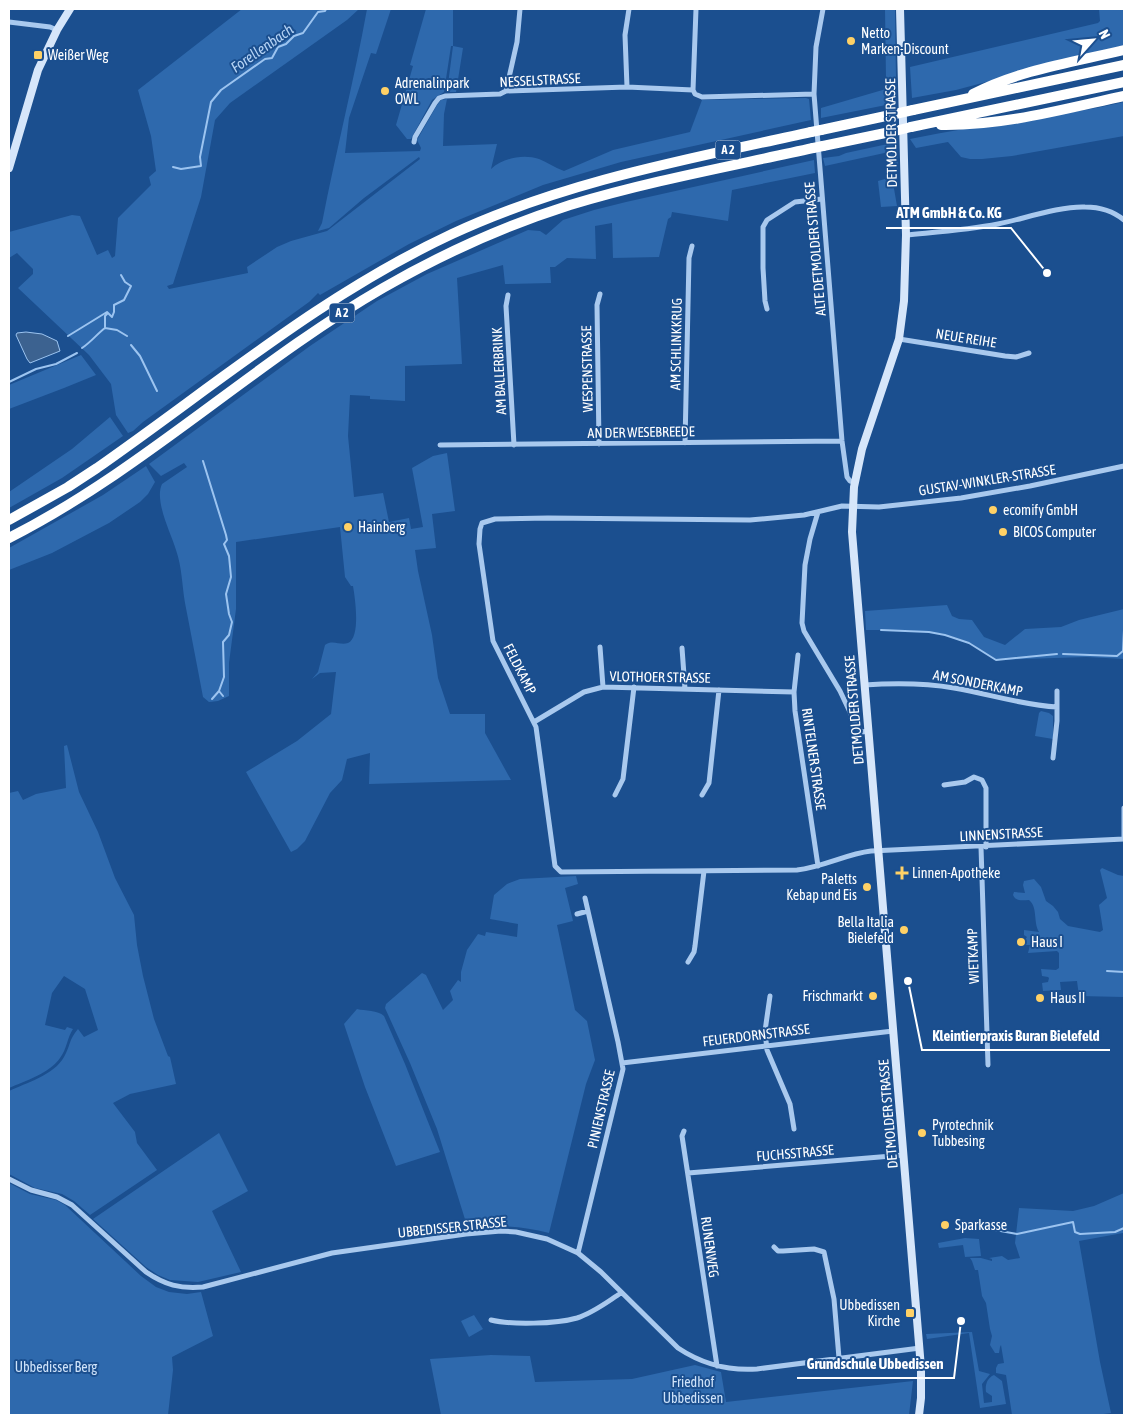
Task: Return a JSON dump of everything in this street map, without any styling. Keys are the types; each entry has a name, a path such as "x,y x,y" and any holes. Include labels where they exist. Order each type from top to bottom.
{"highway":[{"path":"958,101 992,84 1024,74 1124,50"},
{"name":"A 2","path":"9,520 68,487 97,468 340,295 399,260 445,237 531,201 596,180 645,168 1124,65"},
{"name":"A 2","path":"9,538 76,501 124,469 309,336 390,284 442,256 520,223 600,196 650,184 1124,82"},
{"path":"922,125 963,125 1023,118 1124,96"}],"street":[{"path":"9,168 34,82 57,30 70,9"},
{"path":"506,91 517,42 520,9"},
{"path":"627,88 625,35 630,9"},
{"path":"693,90 696,9"},
{"name":"ALTE DETMOLDER STRASSE","path":"823,9 816,54 814,94 842,441 847,477 855,482"},
{"name":"DETMOLDER STRASSE","path":"900,9 906,235 905,284 899,339 866,432 855,482 852,506 852,541 920,1348 922,1382 919,1415"},
{"path":"9,22 57,30"},
{"name":"NESSELSTRASSE","path":"414,142 415,137 439,98 445,96 500,94 506,91 627,88 693,90 695,94 702,96 814,94"},
{"path":"767,309 763,268 764,227 767,220 794,202 822,198"},
{"path":"906,235 972,228 1081,206 1100,208 1124,220"},
{"name":"AM SCHLINKKRUG","path":"685,443 689,258 692,246"},
{"name":"WESPENSTRASSE","path":"599,444 597,304 600,294"},
{"name":"AM BALLERBRINK","path":"508,296 506,306 514,445"},
{"name":"NEUE REIHE","path":"899,339 1006,356 1016,357 1029,353"},
{"name":"AN DER WESEBREEDE","path":"440,445 842,441"},
{"name":"GUSTAV-WINKLER-STRASSE","path":"852,506 879,507 961,498 1030,486 1124,466"},
{"name":"FELDKAMP","path":"852,506 838,507 804,515 750,520 495,519 482,523 480,544 493,641 534,722 555,866 558,871 704,872 797,870 818,866 858,853 878,850"},
{"path":"818,512 805,565 802,627 840,691 857,727 862,732 868,731"},
{"path":"600,647 603,687"},
{"path":"682,648 685,689"},
{"name":"RINTELNER STRASSE","path":"798,655 794,692 795,711 818,866"},
{"name":"AM SONDERKAMP","path":"864,685 915,684 940,686 1014,702 1057,707"},
{"name":"VLOTHOER STRASSE","path":"534,722 590,689 603,687 794,692"},
{"path":"615,795 623,779 634,687"},
{"path":"702,795 709,783 719,690"},
{"path":"1053,758 1057,691"},
{"name":"WIETKAMP","path":"944,785 965,782 974,777 982,780 986,788 984,847 988,1065"},
{"path":"1124,808 1124,839"},
{"name":"LINNENSTRASSE","path":"878,850 984,847 1124,839"},
{"path":"688,962 694,952 704,872"},
{"name":"PINIENSTRASSE","path":"578,1253 618,1094 622,1063 585,898"},
{"path":"577,914 588,911"},
{"path":"770,996 765,1031 766,1046 768,1055 790,1104 794,1129"},
{"name":"FEUERDORNSTRASSE","path":"622,1063 893,1031"},
{"name":"RUNENWEG","path":"684,1131 682,1136 717,1366"},
{"name":"FUCHSSTRASSE","path":"688,1173 904,1155"},
{"name":"UBBEDISSER STRASSE","path":"9,1179 31,1190 64,1200 72,1205 146,1272 169,1285 184,1288 203,1286 332,1253 492,1231 510,1231 560,1244 578,1253 601,1272 678,1348 690,1356 717,1366 757,1371 920,1348"},
{"path":"774,1247 778,1251 820,1249 824,1252 834,1299 839,1358"},
{"path":"490,1320 506,1323 572,1319 593,1311 621,1293"}],"green space":[{"path":"242,9 359,9 347,20 230,103 215,120 201,197 173,284 167,286 169,289 248,273 247,267 277,247 327,231 420,159 419,157 364,198 329,228 318,231 322,223 367,9 391,9 376,54 371,53 349,118 345,153 420,151 421,148 417,140 437,105 441,100 447,99 444,114 443,146 497,144 491,169 501,162 526,157 539,159 564,171 613,150 690,132 702,100 806,98 809,99 811,120 621,162 543,185 456,221 409,244 320,295 318,293 309,302 128,433 116,415 111,384 89,355 18,288 33,274 33,269 17,253 9,258 9,232 72,215 80,216 97,255 108,250 112,258 115,256 118,218 151,185 149,177 156,171 151,136 138,90"},
{"path":"426,9 453,9 453,46 451,46 444,92 432,100 411,139 407,139 396,125 413,66 410,65"},
{"path":"885,9 895,9 896,79 886,79"},
{"path":"1099,9 1124,9 1124,45 956,90 912,98 910,67 1098,23 1100,21"},
{"path":"453,46 463,48 456,92 447,92"},
{"path":"886,89 896,89 896,103 821,118 821,108"},
{"path":"1124,102 1124,136 1012,156 970,159 961,157 948,142 916,148 910,139 1071,112"},
{"path":"897,142 898,170 892,171 889,152 825,166 823,158"},
{"path":"814,160 815,173 732,190 728,221 672,212 671,217 668,219 659,257 613,258 612,223 595,226 596,259 567,258 555,267 550,267 551,283 505,284 503,265 457,278 462,364 405,366 405,401 370,399 370,396 350,395 348,436 354,497 383,493 389,522 409,518 411,529 423,527 412,468 433,456 447,453 455,511 432,514 436,548 415,550 432,635 438,678 450,714 485,714 485,733 511,780 369,784 370,753 347,759 342,780 330,793 305,841 291,852 246,772 297,741 331,714 336,672 320,673 312,679 318,672 325,645 328,643 348,643 355,633 356,625 354,592 353,586 345,577 340,527 236,542 236,609 229,663 229,696 218,701 209,702 203,697 185,603 180,563 164,517 160,499 162,484 187,467 184,463 161,476 149,464 310,346 377,301 427,274 528,230 540,231 546,235 563,220 594,210"},
{"path":"892,177 897,206 881,207 878,181"},
{"path":"81,355 96,375 9,409 9,385"},
{"path":"110,417 123,436 62,478 9,508 9,492 72,449"},
{"path":"146,466 155,482 148,494 140,502 109,523 52,553 9,570 9,548 103,495"},
{"path":"947,605 952,616 959,619 972,620 984,637 1005,645 1025,629 1061,627 1079,620 1124,609 1124,659 1086,657 996,660 969,642 945,634 905,630 866,630 865,611"},
{"path":"1041,711 1053,716 1053,739 1035,736"},
{"path":"67,745 79,792 98,832 115,878 134,915 143,976 154,1019 170,1057 176,1084 130,1094 113,1103 135,1132 137,1143 157,1170 90,1215 74,1201 62,1194 35,1188 9,1174 9,1091 54,1069 64,1057 78,1029 84,1037 98,1030 85,989 64,976 52,993 45,1025 65,1030 67,1027 73,1029 64,1051 50,1068 9,1088 9,793 18,791 23,800 36,794 66,788 64,746"},
{"path":"1102,868 1124,876 1124,997 1079,996 1077,981 1060,982 1061,990 1043,991 1042,983 1048,982 1049,978 1042,976 1041,969 1056,970 1059,968 1059,953 1057,951 1028,953 1030,945 1025,945 1027,937 1024,935 1024,930 1039,932 1035,911 1029,900 1016,899 1013,895 1014,892 1025,893 1024,881 1034,879 1041,887 1046,901 1053,906 1058,912 1060,919 1068,926 1100,932 1103,930 1099,905 1107,898 1100,870"},
{"path":"576,876 578,884 565,888 573,921 557,925 575,1010 587,1021 595,1060 586,1084 549,1233 509,1226 468,1229 437,1129 385,1008 386,1004 422,973 426,975 443,1010 453,1000 450,991 458,980 461,982 461,972 467,950 478,934 485,936 486,932 517,937 518,924 490,919 494,895 507,884 520,879"},
{"path":"357,1009 375,1012 384,1016 440,1152 396,1166 365,1087 344,1024"},
{"path":"219,1133 248,1191 212,1211 241,1272 198,1282 170,1280 146,1267 93,1219"},
{"name":"Ubbedisser Berg","path":"9,1183 30,1194 56,1200 65,1205 141,1276 156,1287 169,1292 187,1294 201,1292 213,1336 172,1357 173,1370 168,1415 9,1415"},
{"path":"1124,1193 1123,1233 1079,1241 1111,1413 1096,1415 1012,1415 1006,1375 996,1373 998,1364 1004,1363 1001,1345 999,1353 995,1353 990,1345 992,1336 986,1303 982,1296 978,1270 975,1270 970,1258 992,1261 989,1258 1002,1256 1008,1260 1020,1258 1015,1243 1019,1208 1073,1211 1094,1206"},
{"path":"965,1238 979,1239 981,1256 965,1257 963,1245 939,1248 938,1243"},
{"path":"474,1315 483,1329 469,1337 461,1321"},
{"path":"972,1332 979,1371 990,1374 982,1384 984,1403 992,1402 992,1396 986,1392 986,1387 988,1380 994,1375 1002,1381 1006,1404 980,1408 969,1333 927,1339 926,1334"},
{"name":"Friedhof Ubbedissen","path":"491,1355 530,1356 535,1382 632,1379 695,1365 721,1372 726,1402 913,1381 909,1415 441,1415 430,1359"}],"shaded area":[{"path":"17,333 42,334 57,341 60,351 30,363 16,335"}],"waterway":[{"name":"Forellenbach","path":"173,167 181,169 201,166 200,157 211,102 221,90 265,59 272,58 278,47 286,44 294,36 303,33 318,12 325,11 326,9"},
{"name":"Forellenbach","path":"82,348 105,328 105,316 108,313 112,317 114,305 124,300 131,286 125,282 121,275"},
{"path":"68,336 108,313"},
{"path":"105,328 117,330 127,336"},
{"path":"131,345 140,356 157,391"},
{"name":"Forellenbach","path":"9,382 36,369 56,364 77,353"},
{"path":"203,461 226,535 227,540 224,544 229,556 231,577 226,594 232,622 229,635 223,642 224,677 219,691 212,699"},
{"path":"881,630 929,632 945,635 969,643 996,660 1057,654"},
{"path":"1063,654 1117,656 1123,651 1124,630"},
{"path":"219,691 223,696"},
{"path":"1107,971 1124,972"},
{"path":"995,1230 1017,1234 1073,1222 1075,1232 1080,1234 1115,1232 1124,1228"}],"place":[{"name":"Netto Marken-Discount","path":"851,41"},
{"name":"Weißer Weg","path":"38,55"},
{"name":"Adrenalinpark OWL","path":"385,91"},
{"name":"ATM GmbH & Co. KG","path":"1047,273"},
{"name":"ecomify GmbH","path":"993,510"},
{"name":"Hainberg","path":"348,527"},
{"name":"BICOS Computer","path":"1003,532"},
{"name":"Linnen-Apotheke","path":"902,873"},
{"name":"Paletts Kebap und Eis","path":"867,887"},
{"name":"Bella Italia Bielefeld","path":"904,930"},
{"name":"Haus I","path":"1021,942"},
{"name":"Kleintierpraxis Buran Bielefeld","path":"908,981"},
{"name":"Frischmarkt","path":"873,996"},
{"name":"Haus II","path":"1040,998"},
{"name":"Pyrotechnik Tubbesing","path":"922,1133"},
{"name":"Sparkasse","path":"945,1225"},
{"name":"Ubbedissen Kirche","path":"910,1313"},
{"name":"Grundschule Ubbedissen","path":"961,1321"}]}
